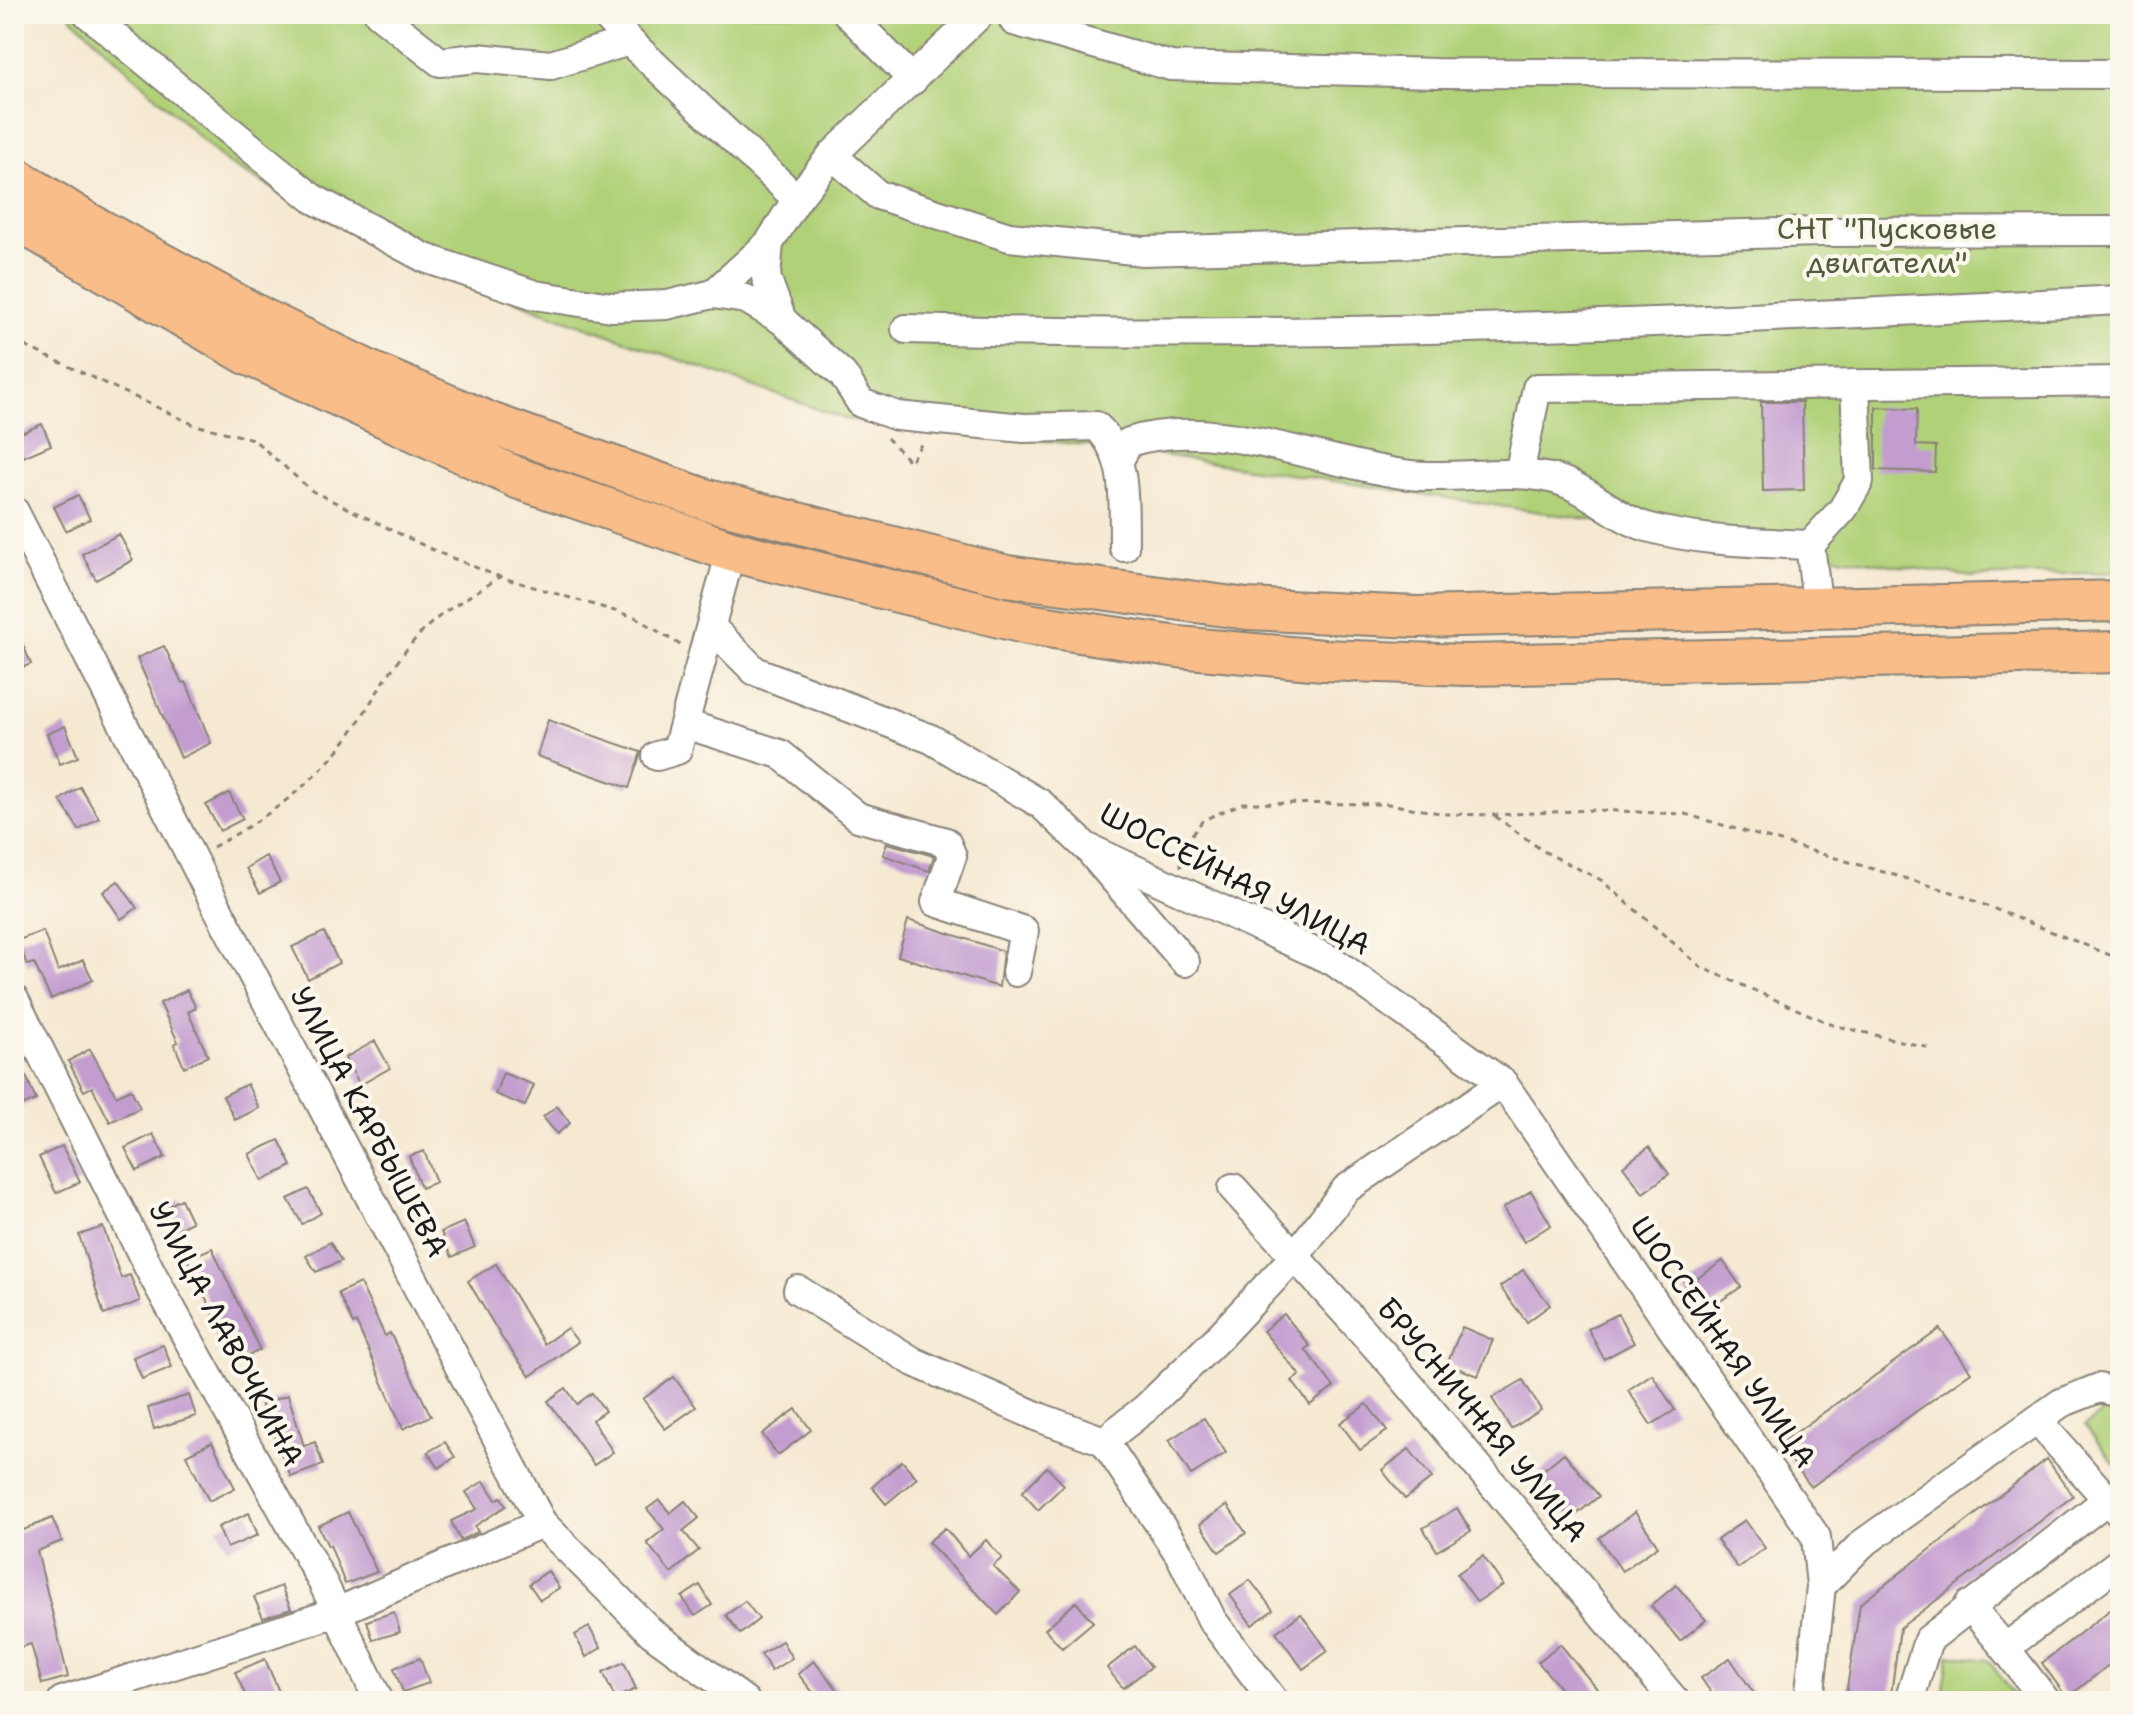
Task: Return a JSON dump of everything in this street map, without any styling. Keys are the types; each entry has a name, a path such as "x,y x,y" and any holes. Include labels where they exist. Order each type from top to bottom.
{"highway":[{"path":"14,177 84,221 263,319 373,373 490,423 707,500 1007,576 1247,609 1417,617 2120,601"},
{"path":"14,218 247,354 520,479 731,551 1028,624 1178,647 1323,660 1578,664 2120,652"}],"street":[{"path":"88,14 312,198 425,258 535,295 612,307 667,305 713,294 746,299 782,320 843,375 861,403 897,416 1024,428 1096,426 1111,439 1119,460 1124,547"},
{"path":"379,14 440,62 477,58 551,65 629,41"},
{"path":"604,14 797,199"},
{"path":"848,14 913,80"},
{"path":"713,294 769,243 797,199 832,155 980,14"},
{"path":"1014,14 1014,21 1171,66 1452,73 2120,74"},
{"path":"832,155 878,195 1009,237 1143,251 1820,232 2120,231"},
{"path":"769,243 766,277 782,320"},
{"path":"906,329 1050,333 1704,321 2120,300"},
{"path":"1519,474 1537,388 2120,381"},
{"path":"1818,610 1810,545 1843,509 1859,481 1855,384"},
{"path":"1119,460 1129,442 1143,438 1231,438 1411,475 1519,474 1553,478 1644,526 1704,538 1810,545"},
{"name":"УЛИЦА КАРБЫШЕВА","path":"14,511 192,858 542,1523 652,1633 745,1701"},
{"path":"657,756 677,750 713,629 731,551"},
{"name":"ШОССЕЙНАЯ УЛИЦА","path":"713,629 755,671 945,747 1041,804 1086,847 1333,961 1503,1083 1816,1537 1821,1586 1809,1701"},
{"path":"685,724 780,754 858,817 946,842 952,856 936,902 1024,931 1016,972"},
{"path":"1086,847 1185,962"},
{"name":"УЛИЦА ЛАВОЧКИНА","path":"14,999 152,1274 337,1612 379,1701"},
{"path":"1104,1441 1146,1408 1208,1348 1295,1256 1346,1189 1503,1083"},
{"name":"БРУСНИЧНАЯ УЛИЦА","path":"1233,1188 1391,1363 1675,1701"},
{"path":"798,1290 914,1362 1041,1418 1104,1441 1180,1555 1212,1620 1274,1701"},
{"path":"1821,1586 1862,1544 2061,1403 2099,1388 2120,1393"},
{"path":"1909,1701 1928,1640 1969,1605 2114,1506 2037,1420"},
{"path":"62,1701 337,1612 542,1523"},
{"path":"2005,1648 2120,1562"},
{"path":"1969,1605 2046,1701"}],"path":[{"path":"14,341 195,425 253,439 312,491 437,552 500,577 635,617 703,660"},
{"path":"192,858 265,820 345,741 391,669 422,632 500,577"},
{"path":"1182,891 1181,849 1203,820 1243,803 1388,804 1446,814 1593,810 1685,814 1952,892 2120,959"},
{"path":"1493,815 1543,851 1601,880 1701,967 1833,1025 1930,1048"}],"green space":[{"name":"СНТ \"Пусковые двигатели\"","path":"68,14 2120,14 2120,572 1972,577 1122,449 845,419 545,312 378,246 227,163"},
{"path":"2117,1400 2120,1403 2120,1471 2085,1426"},
{"path":"1949,1655 1988,1660 2019,1701 1942,1701"}],"building":[{"path":"1761,402 1802,402 1804,490 1763,491"},
{"path":"1876,407 1917,409 1916,445 1936,446 1935,472 1876,470"},
{"path":"42,424 51,445 14,461 14,436"},
{"path":"78,495 90,519 66,531 54,507"},
{"path":"119,534 133,560 96,580 82,554"},
{"path":"14,623 31,664 14,671"},
{"path":"164,646 182,683 186,682 211,743 181,758 137,658"},
{"path":"548,720 641,752 629,788 537,756"},
{"path":"65,726 78,757 60,764 47,734"},
{"path":"80,787 99,818 79,830 60,800"},
{"path":"229,793 243,819 220,831 206,805"},
{"path":"887,843 934,856 929,871 883,855"},
{"path":"266,856 280,882 260,893 246,868"},
{"path":"118,881 137,908 121,919 103,892"},
{"path":"908,920 1003,951 999,987 898,956"},
{"path":"43,931 58,971 83,960 93,980 51,999 34,963 27,965 18,940"},
{"path":"324,932 339,963 308,979 292,947"},
{"path":"187,990 196,1008 188,1012 208,1056 184,1067 174,1044 178,1042 160,1003"},
{"path":"375,1041 390,1068 360,1085 345,1058"},
{"path":"90,1049 116,1096 131,1089 140,1108 110,1122 92,1087 84,1091 68,1061"},
{"path":"503,1073 534,1085 525,1106 495,1094"},
{"path":"26,1076 36,1100 14,1109 14,1081"},
{"path":"247,1084 259,1108 235,1120 223,1096"},
{"path":"557,1106 570,1123 557,1134 543,1117"},
{"path":"153,1134 165,1157 137,1171 125,1148"},
{"path":"279,1140 292,1166 262,1181 249,1154"},
{"path":"62,1146 80,1182 56,1193 39,1157"},
{"path":"1649,1147 1669,1174 1643,1193 1623,1166"},
{"path":"424,1151 436,1182 421,1188 409,1156"},
{"path":"308,1189 321,1213 302,1224 288,1199"},
{"path":"1531,1191 1551,1225 1524,1242 1503,1208"},
{"path":"181,1199 192,1222 172,1232 160,1210"},
{"path":"464,1222 475,1247 452,1257 441,1232"},
{"path":"103,1227 121,1278 130,1275 140,1301 104,1315 79,1235"},
{"path":"330,1242 341,1261 316,1272 306,1256"},
{"path":"212,1248 260,1350 236,1361 187,1259"},
{"path":"1723,1261 1741,1287 1701,1314 1683,1288"},
{"path":"496,1264 544,1344 567,1328 578,1342 530,1376 502,1338 468,1281"},
{"path":"1523,1270 1550,1305 1527,1322 1500,1287"},
{"path":"360,1283 385,1336 390,1333 431,1416 403,1429 356,1322 353,1324 338,1293"},
{"path":"1284,1314 1310,1346 1305,1349 1334,1387 1310,1405 1292,1381 1300,1375 1263,1331"},
{"path":"1618,1314 1634,1343 1604,1359 1588,1329"},
{"path":"1462,1327 1493,1340 1478,1376 1447,1364"},
{"path":"1940,1329 1971,1372 1811,1487 1780,1444"},
{"path":"163,1345 172,1367 142,1379 133,1357"},
{"path":"1652,1374 1675,1410 1651,1425 1628,1390"},
{"path":"674,1377 696,1407 665,1429 643,1399"},
{"path":"1523,1380 1541,1410 1511,1429 1492,1398"},
{"path":"566,1388 577,1404 592,1393 605,1411 592,1420 613,1452 594,1465 548,1401"},
{"path":"189,1395 196,1416 154,1429 148,1408"},
{"path":"288,1395 304,1446 315,1442 323,1465 291,1477 261,1404"},
{"path":"1367,1404 1387,1431 1360,1450 1340,1423"},
{"path":"796,1409 811,1430 778,1455 762,1434"},
{"path":"1204,1418 1226,1453 1191,1475 1169,1440"},
{"path":"212,1442 235,1488 209,1501 186,1455"},
{"path":"445,1442 455,1457 439,1468 428,1452"},
{"path":"1409,1449 1432,1478 1405,1499 1382,1470"},
{"path":"1564,1453 1599,1496 1571,1519 1536,1476"},
{"path":"2047,1459 2073,1496 1900,1628 1890,1701 1845,1701 1860,1604"},
{"path":"902,1461 917,1478 886,1504 872,1487"},
{"path":"1047,1467 1064,1485 1038,1510 1022,1492"},
{"path":"484,1481 496,1500 501,1497 506,1506 475,1526 478,1532 460,1540 451,1521 477,1509 466,1492"},
{"path":"659,1500 670,1513 685,1501 699,1518 683,1531 699,1550 671,1573 647,1543 664,1529 647,1509"},
{"path":"1227,1505 1246,1533 1219,1552 1200,1524"},
{"path":"1457,1508 1471,1531 1437,1551 1423,1528"},
{"path":"348,1512 377,1572 345,1584 330,1545 318,1526"},
{"path":"1635,1512 1658,1546 1622,1571 1599,1538"},
{"path":"249,1513 258,1535 227,1548 218,1527"},
{"path":"52,1518 62,1541 37,1551 68,1677 42,1684 31,1644 21,1647 14,1621 14,1534"},
{"path":"1745,1520 1765,1548 1738,1568 1717,1540"},
{"path":"945,1528 968,1556 986,1540 1002,1558 993,1566 1020,1592 998,1615 928,1542"},
{"path":"1483,1556 1503,1585 1477,1602 1457,1574"},
{"path":"548,1571 559,1588 540,1600 529,1584"},
{"path":"1250,1580 1273,1610 1252,1625 1230,1595"},
{"path":"700,1585 712,1605 695,1616 682,1597"},
{"path":"1676,1585 1706,1620 1680,1641 1651,1606"},
{"path":"281,1586 291,1609 263,1618 254,1597"},
{"path":"745,1601 759,1619 740,1634 726,1615"},
{"path":"1076,1602 1093,1622 1062,1648 1045,1629"},
{"path":"2120,1602 2120,1656 2067,1698 2042,1663"},
{"path":"394,1612 400,1632 373,1640 367,1621"},
{"path":"1301,1614 1328,1651 1303,1669 1276,1632"},
{"path":"589,1627 601,1648 586,1657 575,1635"},
{"path":"782,1641 792,1658 771,1671 761,1654"},
{"path":"1560,1644 1607,1701 1571,1701 1538,1662"},
{"path":"1135,1646 1151,1667 1123,1688 1107,1668"},
{"path":"420,1658 429,1683 403,1692 394,1668"},
{"path":"1730,1658 1759,1701 1717,1701 1701,1678"},
{"path":"265,1659 283,1701 248,1701 235,1672"},
{"path":"814,1661 847,1701 820,1701 798,1674"},
{"path":"624,1662 636,1689 615,1698 603,1672"}]}
